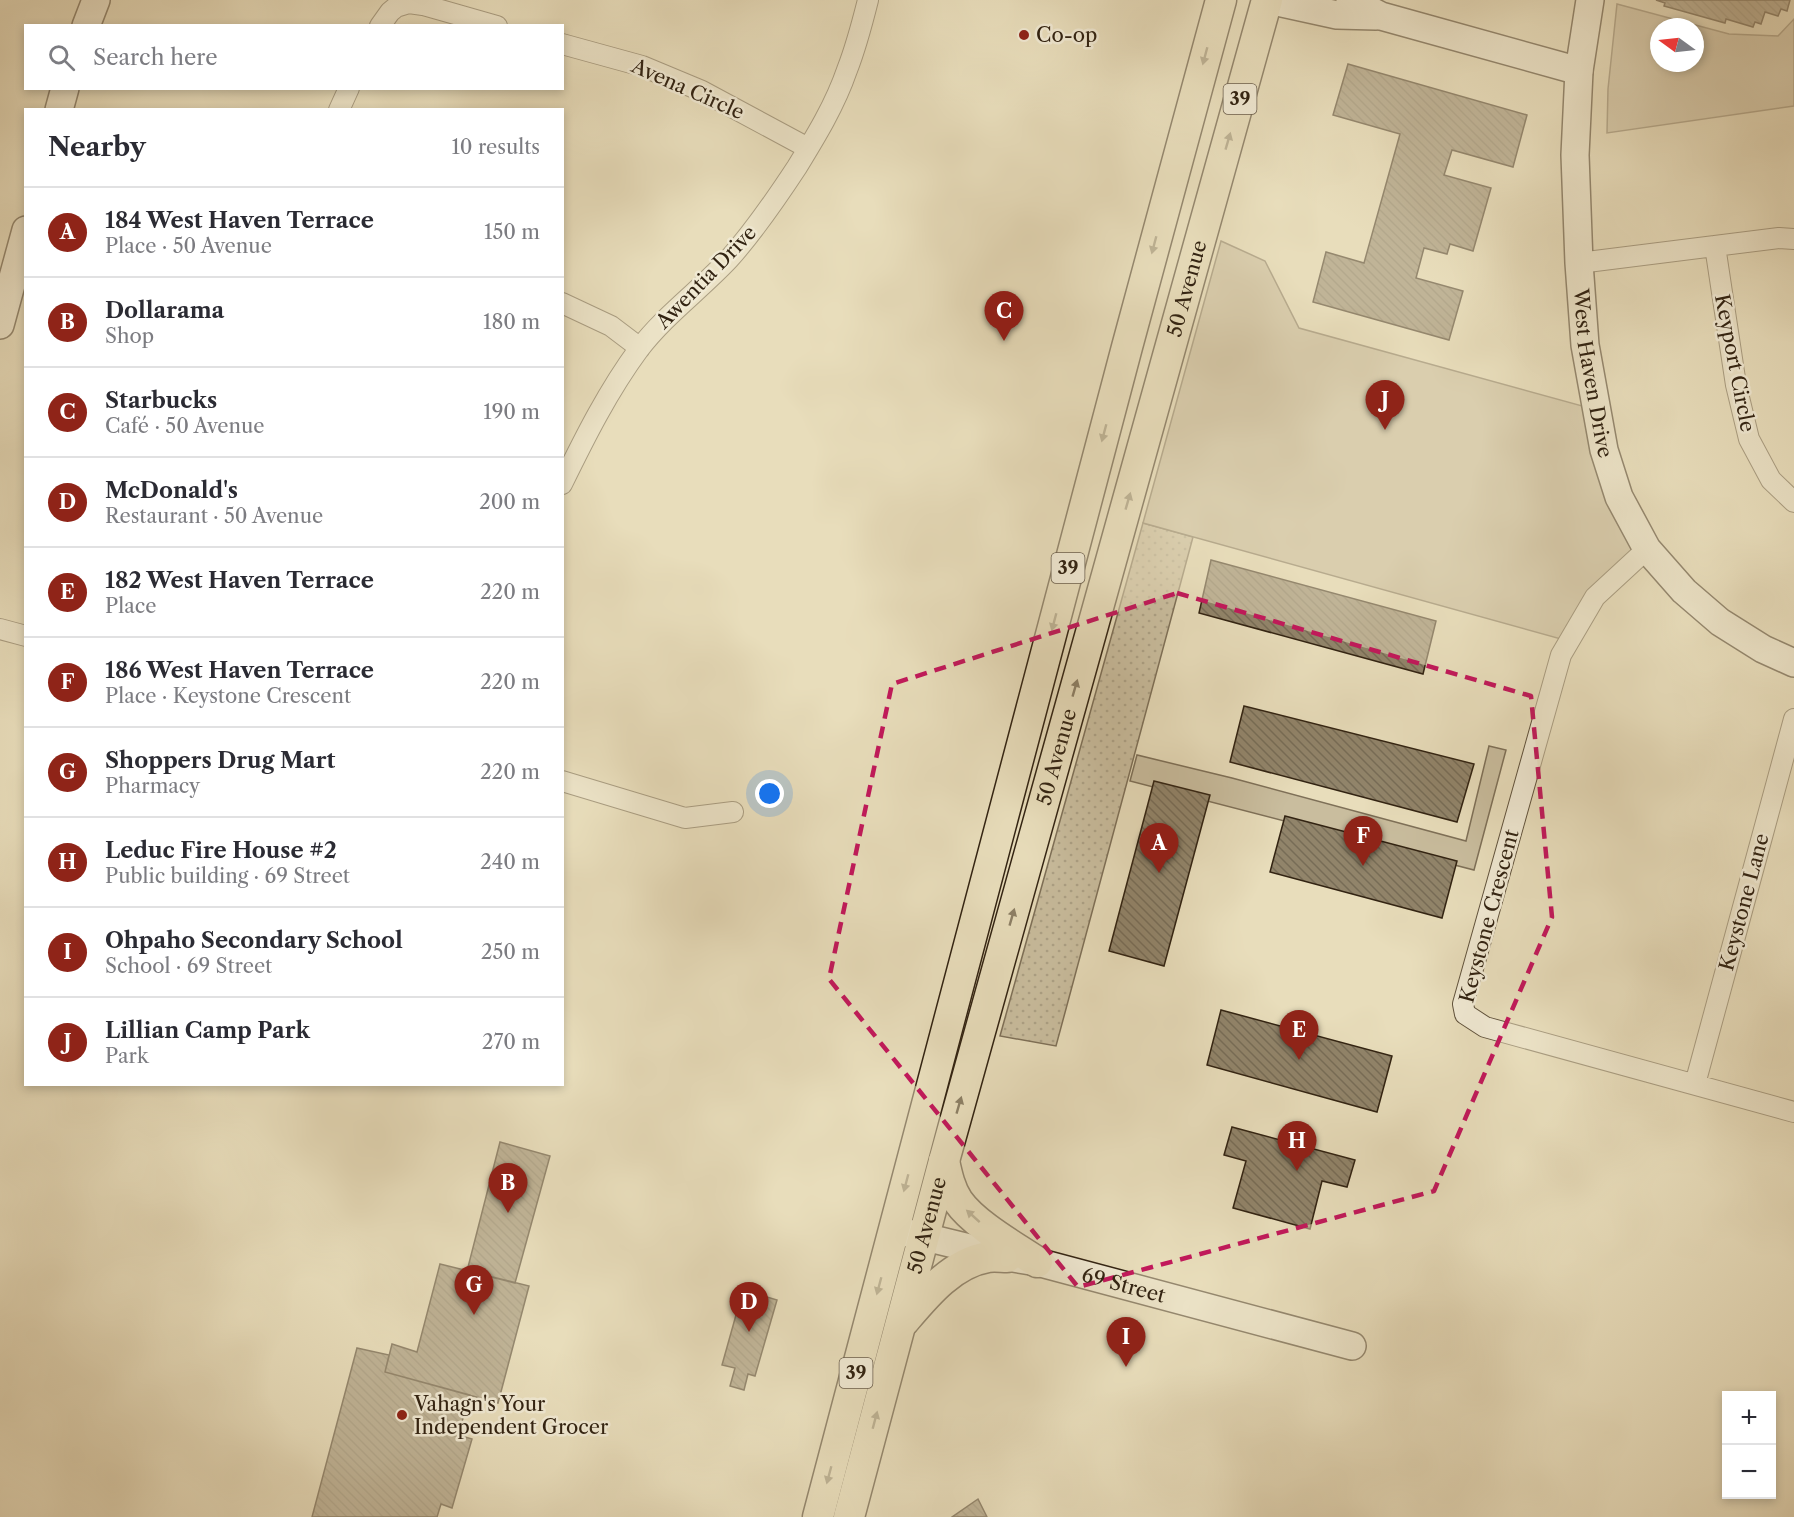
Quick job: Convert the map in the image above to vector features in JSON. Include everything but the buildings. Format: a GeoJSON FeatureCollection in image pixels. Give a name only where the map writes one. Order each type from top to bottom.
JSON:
{"type":"FeatureCollection","features":[{"type":"Feature","properties":{"kind":"main road","name":"50 Avenue"},"geometry":{"type":"LineString","coordinates":[[818,1517],[1221,0]]}},
{"type":"Feature","properties":{"kind":"main road","name":"50 Avenue"},"geometry":{"type":"LineString","coordinates":[[849,1517],[923,1236],[1268,0]]}},
{"type":"Feature","properties":{"kind":"main road"},"geometry":{"type":"LineString","coordinates":[[944,1161],[951,1187],[966,1210],[979,1222],[1037,1262]]}},
{"type":"Feature","properties":{"kind":"main road"},"geometry":{"type":"LineString","coordinates":[[900,1326],[928,1293],[950,1275],[972,1262],[988,1257],[1007,1257]]}},
{"type":"Feature","properties":{"kind":"street"},"geometry":{"type":"LineString","coordinates":[[87,24],[96,0]]}},
{"type":"Feature","properties":{"kind":"street","name":"Awentia Drive"},"geometry":{"type":"LineString","coordinates":[[564,480],[602,406],[640,348],[669,315],[747,239],[777,197],[828,115],[847,71],[868,0]]}},
{"type":"Feature","properties":{"kind":"street"},"geometry":{"type":"LineString","coordinates":[[1268,0],[1337,15],[1380,16]]}},
{"type":"Feature","properties":{"kind":"street"},"geometry":{"type":"LineString","coordinates":[[1350,0],[1380,16],[1579,71]]}},
{"type":"Feature","properties":{"kind":"street","name":"West Haven Drive"},"geometry":{"type":"LineString","coordinates":[[1590,0],[1579,71],[1575,155],[1585,345],[1604,450],[1619,497],[1647,549],[1684,591],[1720,622],[1763,649],[1794,663]]}},
{"type":"Feature","properties":{"kind":"street"},"geometry":{"type":"LineString","coordinates":[[381,24],[390,12],[410,3],[490,24]]}},
{"type":"Feature","properties":{"kind":"street","name":"Avena Circle"},"geometry":{"type":"LineString","coordinates":[[564,45],[642,66],[702,91],[808,148]]}},
{"type":"Feature","properties":{"kind":"street"},"geometry":{"type":"LineString","coordinates":[[60,108],[64,90]]}},
{"type":"Feature","properties":{"kind":"street"},"geometry":{"type":"LineString","coordinates":[[340,108],[348,90]]}},
{"type":"Feature","properties":{"kind":"street"},"geometry":{"type":"LineString","coordinates":[[0,325],[24,237]]}},
{"type":"Feature","properties":{"kind":"street"},"geometry":{"type":"LineString","coordinates":[[1579,263],[1779,238],[1794,239]]}},
{"type":"Feature","properties":{"kind":"street","name":"Keyport Circle"},"geometry":{"type":"LineString","coordinates":[[1715,246],[1736,386],[1749,439],[1771,480],[1794,502]]}},
{"type":"Feature","properties":{"kind":"street"},"geometry":{"type":"LineString","coordinates":[[564,304],[611,326],[640,348]]}},
{"type":"Feature","properties":{"kind":"street","name":"Keystone Crescent"},"geometry":{"type":"LineString","coordinates":[[1647,549],[1594,597],[1561,655],[1463,1004],[1465,1014],[1485,1027],[1794,1112]]}},
{"type":"Feature","properties":{"kind":"street"},"geometry":{"type":"LineString","coordinates":[[0,629],[24,635]]}},
{"type":"Feature","properties":{"kind":"street","name":"Keystone Lane"},"geometry":{"type":"LineString","coordinates":[[1695,1084],[1794,719]]}},
{"type":"Feature","properties":{"kind":"street"},"geometry":{"type":"LineString","coordinates":[[564,782],[685,818],[733,812]]}},
{"type":"Feature","properties":{"kind":"street","name":"69 Street"},"geometry":{"type":"LineString","coordinates":[[894,1230],[1037,1262],[1352,1346]]}},
{"type":"Feature","properties":{"kind":"highlighted area"},"geometry":{"type":"Polygon","coordinates":[[[1177,593],[1531,696],[1552,917],[1434,1191],[1078,1287],[829,979],[892,684],[1177,593]]]}},
{"type":"Feature","properties":{"kind":"shaded area"},"geometry":{"type":"Polygon","coordinates":[[[1617,4],[1669,18],[1650,18],[1650,72],[1704,72],[1704,27],[1729,34],[1778,36],[1794,19],[1794,106],[1607,133],[1608,89],[1617,4]]]}},
{"type":"Feature","properties":{"kind":"shaded area"},"geometry":{"type":"Polygon","coordinates":[[[1221,241],[1265,261],[1299,328],[1597,410],[1647,549],[1568,641],[1143,523],[1221,241]]]}},
{"type":"Feature","properties":{"kind":"shaded area"},"geometry":{"type":"Polygon","coordinates":[[[1143,523],[1193,537],[1056,1046],[1000,1036],[1143,523]]]}},
{"type":"Feature","properties":{"kind":"shaded area"},"geometry":{"type":"Polygon","coordinates":[[[1489,746],[1506,750],[1474,870],[1130,781],[1137,755],[1466,841],[1489,746]]]}},
{"type":"Feature","properties":{"kind":"place","name":"Co-op"},"geometry":{"type":"Point","coordinates":[1024,35]}},
{"type":"Feature","properties":{"kind":"place","name":"Starbucks"},"geometry":{"type":"Point","coordinates":[1004,341]}},
{"type":"Feature","properties":{"kind":"place","name":"Lillian Camp Park"},"geometry":{"type":"Point","coordinates":[1385,430]}},
{"type":"Feature","properties":{"kind":"place","name":"186 West Haven Terrace"},"geometry":{"type":"Point","coordinates":[1363,866]}},
{"type":"Feature","properties":{"kind":"place","name":"184 West Haven Terrace"},"geometry":{"type":"Point","coordinates":[1159,873]}},
{"type":"Feature","properties":{"kind":"place","name":"182 West Haven Terrace"},"geometry":{"type":"Point","coordinates":[1299,1060]}},
{"type":"Feature","properties":{"kind":"place","name":"Leduc Fire House #2"},"geometry":{"type":"Point","coordinates":[1297,1171]}},
{"type":"Feature","properties":{"kind":"place","name":"Dollarama"},"geometry":{"type":"Point","coordinates":[508,1213]}},
{"type":"Feature","properties":{"kind":"place","name":"Shoppers Drug Mart"},"geometry":{"type":"Point","coordinates":[474,1315]}},
{"type":"Feature","properties":{"kind":"place","name":"McDonald's"},"geometry":{"type":"Point","coordinates":[749,1332]}},
{"type":"Feature","properties":{"kind":"place","name":"Ohpaho Secondary School"},"geometry":{"type":"Point","coordinates":[1126,1367]}},
{"type":"Feature","properties":{"kind":"place","name":"Vahagn's Your Independent Grocer"},"geometry":{"type":"Point","coordinates":[402,1415]}}]}
